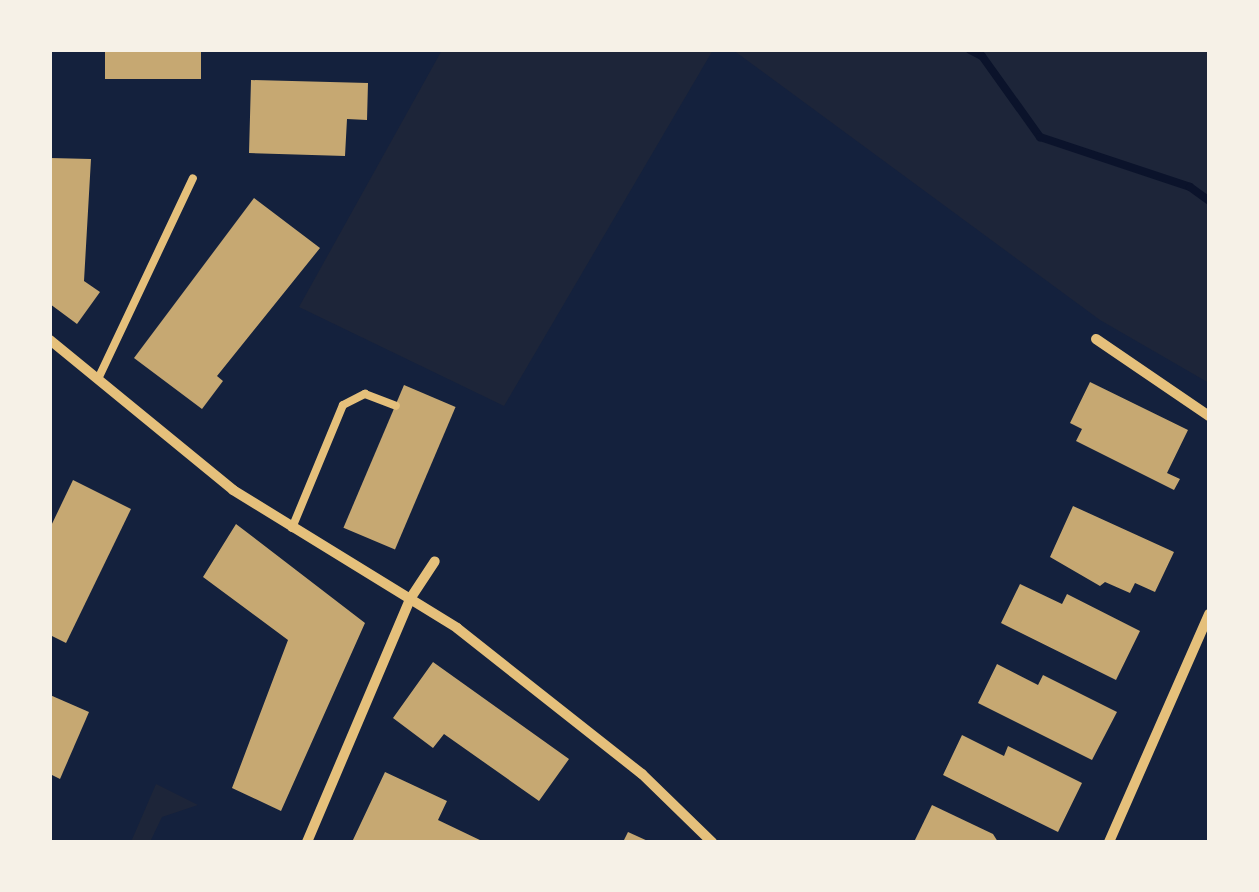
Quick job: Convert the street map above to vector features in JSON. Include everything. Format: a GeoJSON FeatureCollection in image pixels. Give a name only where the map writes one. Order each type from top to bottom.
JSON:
{"type":"FeatureCollection","features":[{"type":"Feature","properties":{"kind":"street"},"geometry":{"type":"LineString","coordinates":[[1096,338],[1209,416]]}},
{"type":"Feature","properties":{"kind":"street"},"geometry":{"type":"LineString","coordinates":[[50,340],[233,490],[410,598],[642,774],[712,842]]}},
{"type":"Feature","properties":{"kind":"street"},"geometry":{"type":"LineString","coordinates":[[309,838],[410,598],[435,561]]}},
{"type":"Feature","properties":{"kind":"street"},"geometry":{"type":"LineString","coordinates":[[1109,842],[1209,614]]}},
{"type":"Feature","properties":{"kind":"lane"},"geometry":{"type":"LineString","coordinates":[[98,379],[193,178]]}},
{"type":"Feature","properties":{"kind":"lane"},"geometry":{"type":"LineString","coordinates":[[292,528],[343,405],[366,394],[396,406]]}},
{"type":"Feature","properties":{"kind":"shaded area"},"geometry":{"type":"Polygon","coordinates":[[[442,50],[713,50],[504,406],[299,307],[442,50]]]}},
{"type":"Feature","properties":{"kind":"shaded area"},"geometry":{"type":"Polygon","coordinates":[[[733,50],[1209,50],[1209,383],[1100,320],[733,50]]]}},
{"type":"Feature","properties":{"kind":"shaded area"},"geometry":{"type":"Polygon","coordinates":[[[156,784],[198,805],[162,817],[150,842],[131,842],[156,784]]]}},
{"type":"Feature","properties":{"kind":"building"},"geometry":{"type":"Polygon","coordinates":[[[105,50],[201,50],[201,79],[105,79],[105,50]]]}},
{"type":"Feature","properties":{"kind":"building"},"geometry":{"type":"Polygon","coordinates":[[[251,80],[368,83],[367,120],[347,119],[345,156],[249,153],[251,80]]]}},
{"type":"Feature","properties":{"kind":"building"},"geometry":{"type":"Polygon","coordinates":[[[50,158],[91,159],[84,281],[100,292],[77,324],[50,304],[50,158]]]}},
{"type":"Feature","properties":{"kind":"building"},"geometry":{"type":"Polygon","coordinates":[[[254,198],[320,248],[217,376],[223,381],[202,409],[134,358],[254,198]]]}},
{"type":"Feature","properties":{"kind":"building"},"geometry":{"type":"Polygon","coordinates":[[[1090,382],[1188,430],[1167,473],[1180,479],[1174,490],[1076,441],[1082,429],[1070,423],[1090,382]]]}},
{"type":"Feature","properties":{"kind":"building"},"geometry":{"type":"Polygon","coordinates":[[[404,385],[456,407],[395,550],[343,528],[404,385]]]}},
{"type":"Feature","properties":{"kind":"building"},"geometry":{"type":"Polygon","coordinates":[[[73,480],[131,509],[66,643],[50,635],[50,528],[73,480]]]}},
{"type":"Feature","properties":{"kind":"building"},"geometry":{"type":"Polygon","coordinates":[[[1073,506],[1174,552],[1155,592],[1135,583],[1130,593],[1105,582],[1100,586],[1050,557],[1073,506]]]}},
{"type":"Feature","properties":{"kind":"building"},"geometry":{"type":"Polygon","coordinates":[[[236,524],[365,623],[281,811],[232,788],[288,640],[203,577],[236,524]]]}},
{"type":"Feature","properties":{"kind":"building"},"geometry":{"type":"Polygon","coordinates":[[[1020,584],[1062,604],[1067,594],[1140,631],[1116,680],[1001,623],[1020,584]]]}},
{"type":"Feature","properties":{"kind":"building"},"geometry":{"type":"Polygon","coordinates":[[[433,662],[569,759],[539,801],[444,734],[433,748],[393,718],[433,662]]]}},
{"type":"Feature","properties":{"kind":"building"},"geometry":{"type":"Polygon","coordinates":[[[997,664],[1038,685],[1043,675],[1117,712],[1092,760],[978,703],[997,664]]]}},
{"type":"Feature","properties":{"kind":"building"},"geometry":{"type":"Polygon","coordinates":[[[50,695],[89,712],[60,779],[50,774],[50,695]]]}},
{"type":"Feature","properties":{"kind":"building"},"geometry":{"type":"Polygon","coordinates":[[[962,735],[1004,756],[1008,746],[1082,783],[1058,832],[943,775],[962,735]]]}},
{"type":"Feature","properties":{"kind":"building"},"geometry":{"type":"Polygon","coordinates":[[[385,772],[447,801],[438,820],[484,842],[352,842],[385,772]]]}},
{"type":"Feature","properties":{"kind":"building"},"geometry":{"type":"Polygon","coordinates":[[[932,805],[993,834],[998,842],[914,842],[932,805]]]}},
{"type":"Feature","properties":{"kind":"building"},"geometry":{"type":"Polygon","coordinates":[[[628,832],[650,842],[623,842],[628,832]]]}},
{"type":"Feature","properties":{"kind":"waterway"},"geometry":{"type":"LineString","coordinates":[[970,50],[982,56],[1040,137],[1190,187],[1209,201]]}}]}
